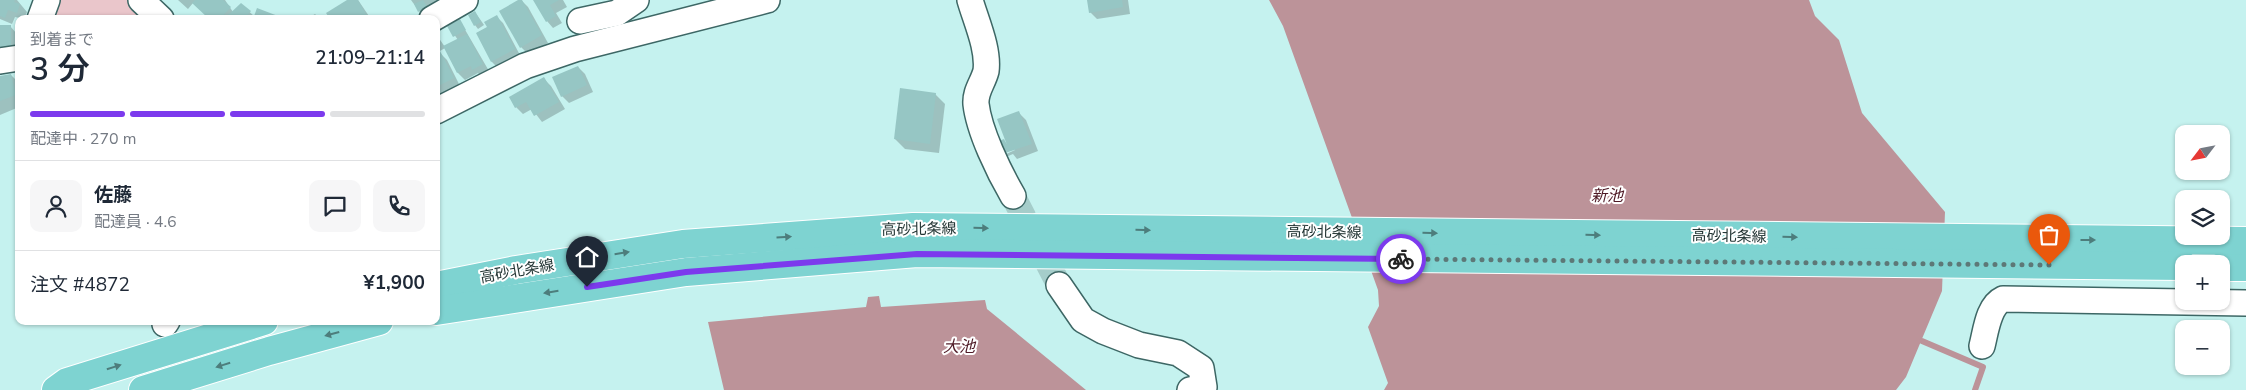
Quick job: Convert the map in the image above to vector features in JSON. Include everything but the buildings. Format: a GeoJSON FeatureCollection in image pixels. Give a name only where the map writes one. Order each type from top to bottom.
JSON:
{"type":"FeatureCollection","features":[{"type":"Feature","properties":{"kind":"main road","name":"高砂北条線"},"geometry":{"type":"LineString","coordinates":[[440,285],[516,270],[683,244],[913,227],[1329,232],[1970,252],[2175,265]]}},
{"type":"Feature","properties":{"kind":"main road","name":"高砂北条線"},"geometry":{"type":"LineString","coordinates":[[440,310],[686,272],[917,254],[1325,258],[1970,252],[2246,241]]}},
{"type":"Feature","properties":{"kind":"main road"},"geometry":{"type":"LineString","coordinates":[[2230,266],[2246,267]]}},
{"type":"Feature","properties":{"kind":"main road"},"geometry":{"type":"LineString","coordinates":[[56,390],[67,382],[249,325]]}},
{"type":"Feature","properties":{"kind":"main road"},"geometry":{"type":"LineString","coordinates":[[143,390],[269,351],[364,325]]}},
{"type":"Feature","properties":{"kind":"street"},"geometry":{"type":"LineString","coordinates":[[41,15],[47,0]]}},
{"type":"Feature","properties":{"kind":"street"},"geometry":{"type":"LineString","coordinates":[[141,0],[157,15]]}},
{"type":"Feature","properties":{"kind":"street"},"geometry":{"type":"LineString","coordinates":[[439,15],[465,0]]}},
{"type":"Feature","properties":{"kind":"street"},"geometry":{"type":"LineString","coordinates":[[592,46],[582,11],[616,13],[636,0]]}},
{"type":"Feature","properties":{"kind":"street"},"geometry":{"type":"LineString","coordinates":[[440,109],[525,66],[592,46],[767,0]]}},
{"type":"Feature","properties":{"kind":"street"},"geometry":{"type":"LineString","coordinates":[[970,0],[985,53],[986,71],[977,89],[976,104],[993,158],[1013,196]]}},
{"type":"Feature","properties":{"kind":"street"},"geometry":{"type":"LineString","coordinates":[[0,61],[15,59]]}},
{"type":"Feature","properties":{"kind":"street"},"geometry":{"type":"LineString","coordinates":[[1059,284],[1084,320],[1102,331],[1139,345],[1178,353],[1201,368],[1204,387],[1190,390]]}},
{"type":"Feature","properties":{"kind":"street"},"geometry":{"type":"LineString","coordinates":[[1982,346],[1992,309],[1997,302],[2003,299],[2246,303]]}},
{"type":"Feature","properties":{"kind":"street"},"geometry":{"type":"LineString","coordinates":[[263,325],[269,351]]}},
{"type":"Feature","properties":{"kind":"shaded area"},"geometry":{"type":"Polygon","coordinates":[[[54,0],[130,0],[146,15],[48,15],[54,0]]]}},
{"type":"Feature","properties":{"kind":"water","name":"新池"},"geometry":{"type":"Polygon","coordinates":[[[1269,0],[1809,0],[1815,16],[1839,40],[1862,113],[1945,212],[1942,291],[1906,377],[1896,390],[1384,390],[1388,383],[1368,327],[1379,306],[1378,290],[1283,26],[1269,0]]]}},
{"type":"Feature","properties":{"kind":"water","name":"大池"},"geometry":{"type":"Polygon","coordinates":[[[879,296],[881,307],[985,300],[987,309],[1086,390],[724,390],[708,322],[866,307],[868,297],[879,296]]]}},
{"type":"Feature","properties":{"kind":"waterway"},"geometry":{"type":"LineString","coordinates":[[1922,341],[1983,367],[1975,390]]}},
{"type":"Feature","properties":{"kind":"tunnel"},"geometry":{"type":"LineString","coordinates":[[1013,196],[1059,285]]}},
{"type":"Feature","properties":{"kind":"way so far"},"geometry":{"type":"LineString","coordinates":[[1401,259],[2049,265]]}},
{"type":"Feature","properties":{"kind":"route"},"geometry":{"type":"LineString","coordinates":[[587,287],[686,272],[917,254],[1401,259]]}}]}
